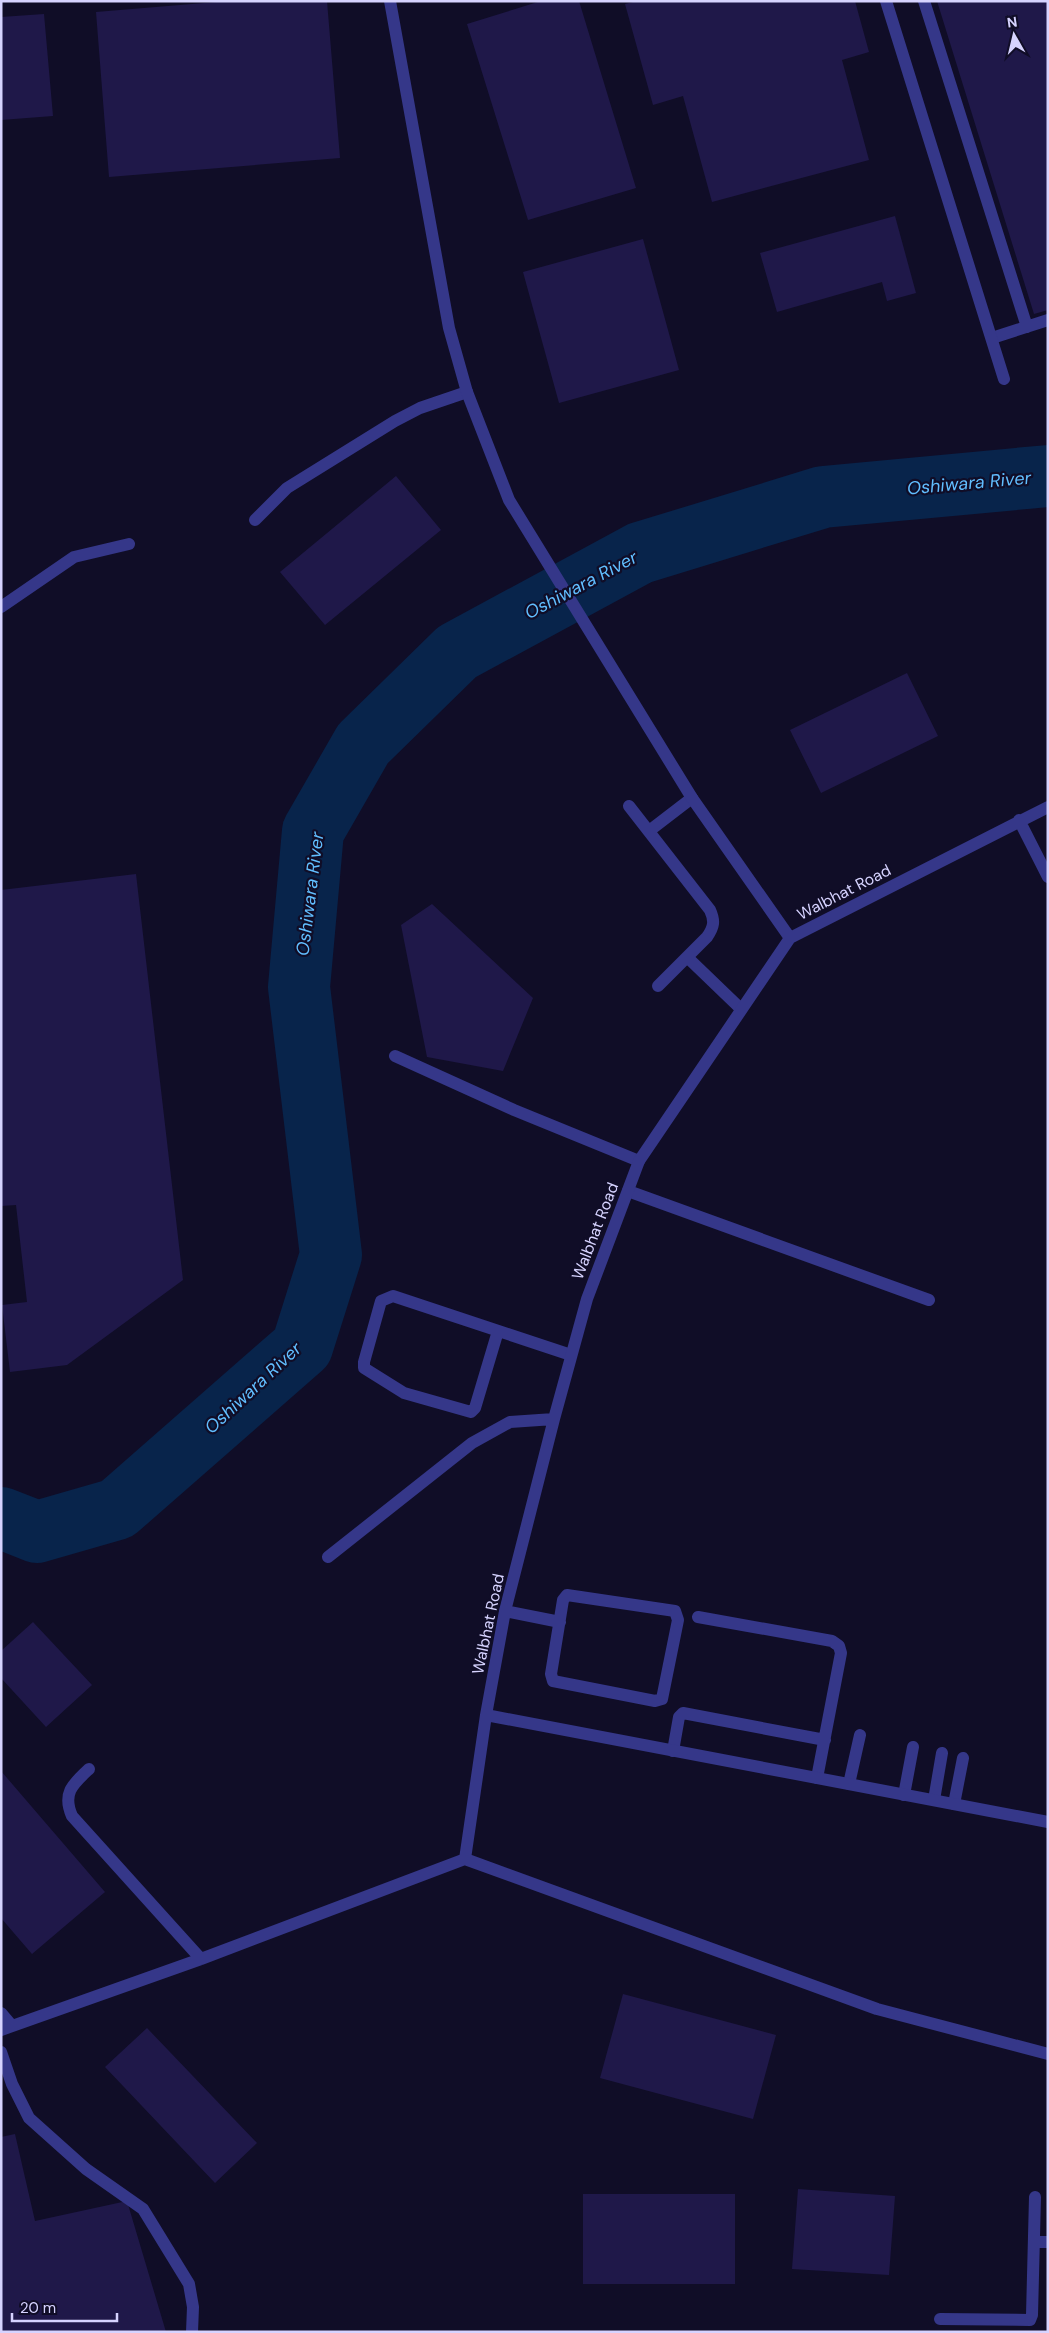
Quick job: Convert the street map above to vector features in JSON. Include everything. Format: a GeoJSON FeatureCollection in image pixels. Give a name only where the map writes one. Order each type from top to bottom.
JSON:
{"type":"FeatureCollection","features":[{"type":"Feature","properties":{"kind":"street"},"geometry":{"type":"LineString","coordinates":[[390,1],[449,328],[467,392],[509,500],[607,656],[692,798],[790,938]]}},
{"type":"Feature","properties":{"kind":"street"},"geometry":{"type":"LineString","coordinates":[[886,1],[1004,379]]}},
{"type":"Feature","properties":{"kind":"street"},"geometry":{"type":"LineString","coordinates":[[924,1],[1027,326]]}},
{"type":"Feature","properties":{"kind":"street"},"geometry":{"type":"LineString","coordinates":[[992,338],[1048,320]]}},
{"type":"Feature","properties":{"kind":"street"},"geometry":{"type":"LineString","coordinates":[[255,520],[286,488],[395,421],[420,408],[467,392]]}},
{"type":"Feature","properties":{"kind":"street"},"geometry":{"type":"LineString","coordinates":[[1,607],[74,557],[129,544]]}},
{"type":"Feature","properties":{"kind":"street"},"geometry":{"type":"LineString","coordinates":[[649,831],[692,798]]}},
{"type":"Feature","properties":{"kind":"street"},"geometry":{"type":"LineString","coordinates":[[630,806],[710,910],[714,919],[713,930],[658,986]]}},
{"type":"Feature","properties":{"kind":"street","name":"Walbhat Road"},"geometry":{"type":"LineString","coordinates":[[465,1859],[486,1715],[505,1611],[587,1299],[639,1161],[790,938],[1019,820],[1048,807]]}},
{"type":"Feature","properties":{"kind":"street"},"geometry":{"type":"LineString","coordinates":[[1019,820],[1048,877]]}},
{"type":"Feature","properties":{"kind":"street"},"geometry":{"type":"LineString","coordinates":[[687,957],[741,1009]]}},
{"type":"Feature","properties":{"kind":"street"},"geometry":{"type":"LineString","coordinates":[[394,1056],[514,1110],[639,1161]]}},
{"type":"Feature","properties":{"kind":"street"},"geometry":{"type":"LineString","coordinates":[[628,1191],[929,1300]]}},
{"type":"Feature","properties":{"kind":"street"},"geometry":{"type":"LineString","coordinates":[[498,1331],[475,1408],[471,1412],[404,1393],[364,1368],[381,1301],[393,1296],[571,1355]]}},
{"type":"Feature","properties":{"kind":"street"},"geometry":{"type":"LineString","coordinates":[[328,1557],[472,1443],[491,1431],[510,1422],[554,1419]]}},
{"type":"Feature","properties":{"kind":"street"},"geometry":{"type":"LineString","coordinates":[[571,1594],[675,1611],[678,1620],[662,1699],[655,1701],[553,1681],[551,1674],[560,1622],[563,1600],[571,1594]]}},
{"type":"Feature","properties":{"kind":"street"},"geometry":{"type":"LineString","coordinates":[[505,1611],[560,1622]]}},
{"type":"Feature","properties":{"kind":"street"},"geometry":{"type":"LineString","coordinates":[[698,1618],[832,1641],[839,1646],[841,1653],[817,1778]]}},
{"type":"Feature","properties":{"kind":"street"},"geometry":{"type":"LineString","coordinates":[[673,1750],[679,1717],[683,1713],[825,1740]]}},
{"type":"Feature","properties":{"kind":"street"},"geometry":{"type":"LineString","coordinates":[[486,1715],[1048,1822]]}},
{"type":"Feature","properties":{"kind":"street"},"geometry":{"type":"LineString","coordinates":[[849,1784],[860,1735]]}},
{"type":"Feature","properties":{"kind":"street"},"geometry":{"type":"LineString","coordinates":[[904,1794],[913,1747]]}},
{"type":"Feature","properties":{"kind":"street"},"geometry":{"type":"LineString","coordinates":[[934,1800],[942,1753]]}},
{"type":"Feature","properties":{"kind":"street"},"geometry":{"type":"LineString","coordinates":[[954,1804],[963,1758]]}},
{"type":"Feature","properties":{"kind":"street"},"geometry":{"type":"LineString","coordinates":[[89,1769],[75,1782],[69,1793],[67,1804],[72,1816],[201,1959]]}},
{"type":"Feature","properties":{"kind":"street"},"geometry":{"type":"LineString","coordinates":[[1,2013],[7,2028],[201,1959],[465,1859],[877,2009],[1048,2054]]}},
{"type":"Feature","properties":{"kind":"street"},"geometry":{"type":"LineString","coordinates":[[1,2052],[12,2084],[29,2118],[86,2169],[144,2209],[189,2284],[193,2307],[192,2332]]}},
{"type":"Feature","properties":{"kind":"street"},"geometry":{"type":"LineString","coordinates":[[940,2319],[1030,2320],[1032,2314],[1035,2197]]}},
{"type":"Feature","properties":{"kind":"street"},"geometry":{"type":"LineString","coordinates":[[1034,2242],[1048,2242]]}},
{"type":"Feature","properties":{"kind":"building"},"geometry":{"type":"Polygon","coordinates":[[[228,1],[327,1],[340,158],[109,177],[96,12],[228,1]]]}},
{"type":"Feature","properties":{"kind":"building"},"geometry":{"type":"Polygon","coordinates":[[[541,1],[579,1],[636,188],[528,220],[467,24],[541,1]]]}},
{"type":"Feature","properties":{"kind":"building"},"geometry":{"type":"Polygon","coordinates":[[[637,1],[855,1],[869,52],[842,60],[869,160],[712,202],[683,96],[653,105],[625,4],[637,1]]]}},
{"type":"Feature","properties":{"kind":"building"},"geometry":{"type":"Polygon","coordinates":[[[937,1],[1048,1],[1048,310],[1034,314],[937,1]]]}},
{"type":"Feature","properties":{"kind":"building"},"geometry":{"type":"Polygon","coordinates":[[[44,14],[53,116],[1,120],[1,17],[44,14]]]}},
{"type":"Feature","properties":{"kind":"building"},"geometry":{"type":"Polygon","coordinates":[[[895,216],[916,293],[887,301],[882,282],[777,312],[760,253],[895,216]]]}},
{"type":"Feature","properties":{"kind":"building"},"geometry":{"type":"Polygon","coordinates":[[[643,239],[679,370],[559,403],[523,272],[643,239]]]}},
{"type":"Feature","properties":{"kind":"building"},"geometry":{"type":"Polygon","coordinates":[[[396,476],[441,530],[325,625],[280,572],[396,476]]]}},
{"type":"Feature","properties":{"kind":"building"},"geometry":{"type":"Polygon","coordinates":[[[907,673],[938,736],[821,793],[790,730],[907,673]]]}},
{"type":"Feature","properties":{"kind":"building"},"geometry":{"type":"Polygon","coordinates":[[[136,874],[183,1280],[67,1365],[10,1372],[2,1305],[27,1302],[16,1205],[1,1206],[1,890],[136,874]]]}},
{"type":"Feature","properties":{"kind":"building"},"geometry":{"type":"Polygon","coordinates":[[[432,904],[533,998],[503,1071],[427,1057],[401,925],[432,904]]]}},
{"type":"Feature","properties":{"kind":"building"},"geometry":{"type":"Polygon","coordinates":[[[33,1622],[92,1685],[46,1727],[1,1678],[1,1651],[33,1622]]]}},
{"type":"Feature","properties":{"kind":"building"},"geometry":{"type":"Polygon","coordinates":[[[1,1771],[105,1892],[32,1954],[1,1918],[1,1771]]]}},
{"type":"Feature","properties":{"kind":"building"},"geometry":{"type":"Polygon","coordinates":[[[623,1994],[776,2035],[753,2119],[600,2078],[623,1994]]]}},
{"type":"Feature","properties":{"kind":"building"},"geometry":{"type":"Polygon","coordinates":[[[147,2028],[257,2143],[215,2183],[105,2067],[147,2028]]]}},
{"type":"Feature","properties":{"kind":"building"},"geometry":{"type":"Polygon","coordinates":[[[15,2134],[35,2221],[127,2201],[166,2332],[1,2332],[1,2137],[15,2134]]]}},
{"type":"Feature","properties":{"kind":"building"},"geometry":{"type":"Polygon","coordinates":[[[798,2189],[895,2196],[889,2275],[792,2269],[798,2189]]]}},
{"type":"Feature","properties":{"kind":"building"},"geometry":{"type":"Polygon","coordinates":[[[583,2194],[735,2194],[735,2284],[583,2284],[583,2194]]]}},
{"type":"Feature","properties":{"kind":"waterway","name":"Oshiwara River"},"geometry":{"type":"LineString","coordinates":[[1,1518],[37,1532],[117,1509],[302,1347],[331,1255],[299,987],[313,831],[363,744],[457,652],[640,553],[823,497],[1048,476]]}}]}
